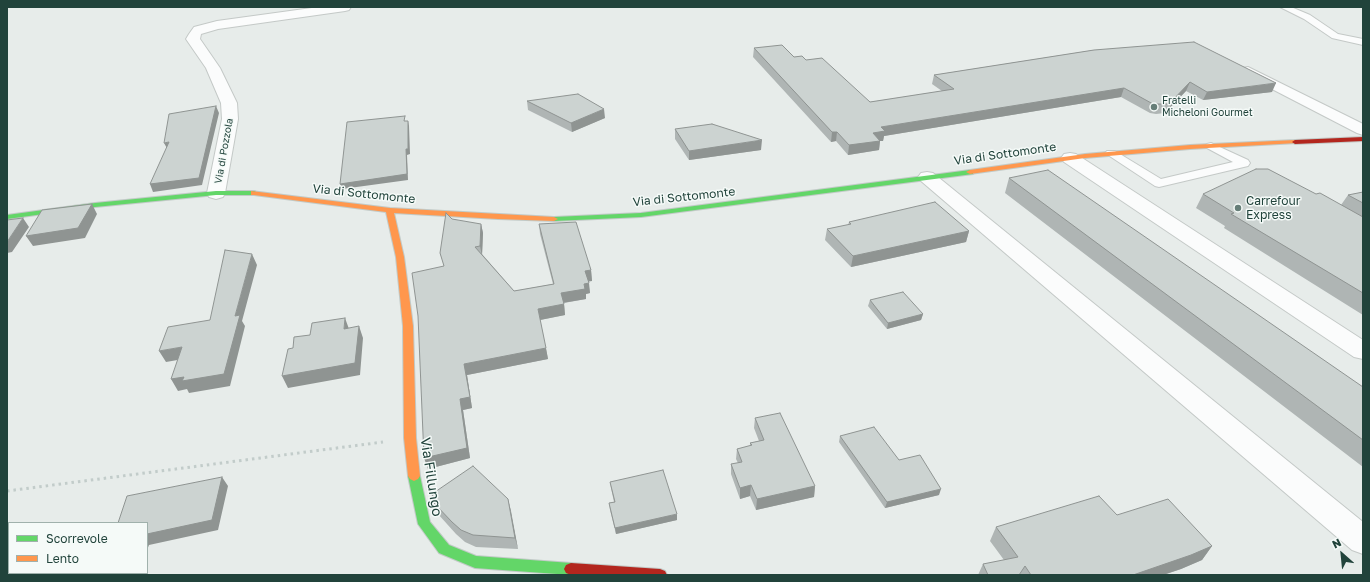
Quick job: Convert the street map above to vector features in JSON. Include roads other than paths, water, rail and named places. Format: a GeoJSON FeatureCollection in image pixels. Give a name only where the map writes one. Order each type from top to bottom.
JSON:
{"type":"FeatureCollection","features":[{"type":"Feature","properties":{"kind":"main road","name":"Via di Sottomonte"},"geometry":{"type":"LineString","coordinates":[[7,217],[95,205],[216,192],[251,193],[390,210],[498,217],[563,219],[625,216],[768,199],[1111,153],[1211,146],[1363,139]]}},
{"type":"Feature","properties":{"kind":"main road","name":"Via Fillungo"},"geometry":{"type":"LineString","coordinates":[[390,210],[400,257],[408,326],[412,466],[424,524],[444,549],[475,562],[660,575]]}},
{"type":"Feature","properties":{"kind":"street","name":"Via di Pozzola"},"geometry":{"type":"LineString","coordinates":[[216,192],[230,119],[229,102],[213,68],[193,39],[195,34],[198,30],[217,25],[345,7]]}},
{"type":"Feature","properties":{"kind":"street"},"geometry":{"type":"LineString","coordinates":[[1237,66],[1363,130]]}},
{"type":"Feature","properties":{"kind":"street"},"geometry":{"type":"LineString","coordinates":[[1070,158],[1363,351]]}},
{"type":"Feature","properties":{"kind":"street"},"geometry":{"type":"LineString","coordinates":[[927,177],[1363,540]]}},
{"type":"Feature","properties":{"kind":"lane"},"geometry":{"type":"LineString","coordinates":[[1284,7],[1307,17],[1335,36],[1363,42]]}},
{"type":"Feature","properties":{"kind":"lane"},"geometry":{"type":"LineString","coordinates":[[1211,146],[1258,171]]}},
{"type":"Feature","properties":{"kind":"lane"},"geometry":{"type":"LineString","coordinates":[[1111,153],[1159,183],[1244,163]]}},
{"type":"Feature","properties":{"kind":"place","name":"Fratelli Micheloni Gourmet"},"geometry":{"type":"Point","coordinates":[1154,107]}},
{"type":"Feature","properties":{"kind":"place","name":"Carrefour Express"},"geometry":{"type":"Point","coordinates":[1238,208]}}]}
